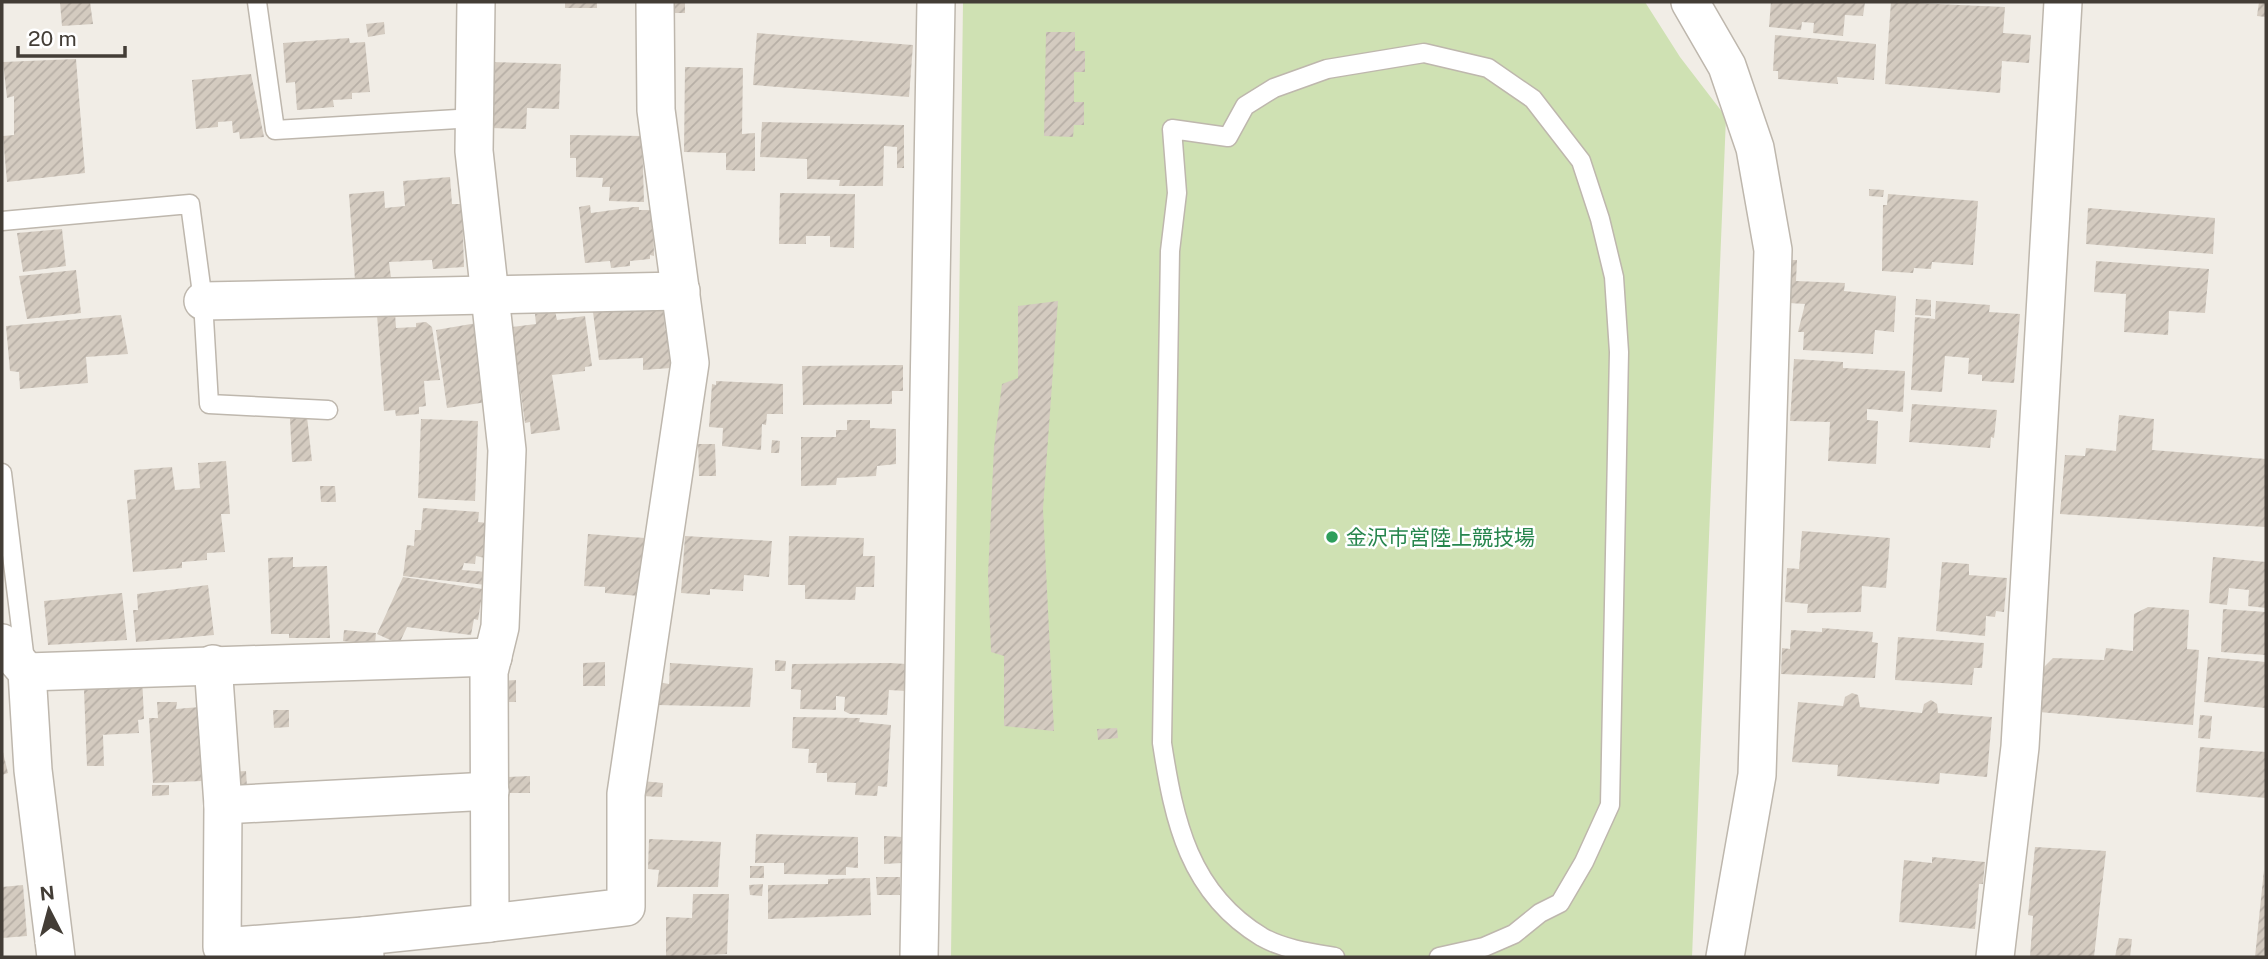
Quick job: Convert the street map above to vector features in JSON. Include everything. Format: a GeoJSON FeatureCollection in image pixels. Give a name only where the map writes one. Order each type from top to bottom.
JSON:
{"type":"FeatureCollection","features":[{"type":"Feature","properties":{"kind":"street"},"geometry":{"type":"LineString","coordinates":[[477,2],[474,151],[508,450],[503,593],[500,627],[489,672],[490,923]]}},
{"type":"Feature","properties":{"kind":"street"},"geometry":{"type":"LineString","coordinates":[[213,664],[223,805],[222,947],[364,947],[490,923],[626,907],[626,794],[691,363],[656,110],[656,2]]}},
{"type":"Feature","properties":{"kind":"street"},"geometry":{"type":"LineString","coordinates":[[919,957],[936,2]]}},
{"type":"Feature","properties":{"kind":"street"},"geometry":{"type":"LineString","coordinates":[[1689,2],[1727,66],[1755,148],[1773,250],[1757,775],[1725,957]]}},
{"type":"Feature","properties":{"kind":"street"},"geometry":{"type":"LineString","coordinates":[[1995,957],[2020,747],[2063,2]]}},
{"type":"Feature","properties":{"kind":"street"},"geometry":{"type":"LineString","coordinates":[[203,301],[681,291]]}},
{"type":"Feature","properties":{"kind":"street"},"geometry":{"type":"LineString","coordinates":[[2,643],[27,672],[33,770],[56,957]]}},
{"type":"Feature","properties":{"kind":"street"},"geometry":{"type":"LineString","coordinates":[[27,672],[493,657]]}},
{"type":"Feature","properties":{"kind":"street"},"geometry":{"type":"LineString","coordinates":[[223,805],[490,791]]}},
{"type":"Feature","properties":{"kind":"lane"},"geometry":{"type":"LineString","coordinates":[[257,2],[275,130],[474,118]]}},
{"type":"Feature","properties":{"kind":"lane"},"geometry":{"type":"LineString","coordinates":[[1335,957],[1263,937],[1205,886],[1186,852],[1170,797],[1162,743],[1170,251],[1177,194],[1172,129],[1228,136],[1245,106],[1275,88],[1327,69],[1424,54],[1488,68],[1533,99],[1581,161],[1600,219],[1614,277],[1619,352],[1610,805],[1584,862],[1560,903],[1494,943],[1439,957]]}},
{"type":"Feature","properties":{"kind":"lane"},"geometry":{"type":"LineString","coordinates":[[2,221],[190,204],[203,301],[209,404],[328,410]]}},
{"type":"Feature","properties":{"kind":"lane"},"geometry":{"type":"LineString","coordinates":[[2,473],[27,672]]}},
{"type":"Feature","properties":{"kind":"green space","name":"金沢市営陸上競技場"},"geometry":{"type":"Polygon","coordinates":[[[963,2],[1645,2],[1680,57],[1726,117],[1692,957],[951,957],[963,2]]]}},
{"type":"Feature","properties":{"kind":"building"},"geometry":{"type":"Polygon","coordinates":[[[60,2],[90,2],[93,24],[62,26],[60,2]]]}},
{"type":"Feature","properties":{"kind":"building"},"geometry":{"type":"Polygon","coordinates":[[[565,2],[597,2],[597,8],[565,8],[565,2]]]}},
{"type":"Feature","properties":{"kind":"building"},"geometry":{"type":"Polygon","coordinates":[[[673,2],[685,2],[685,13],[673,13],[673,2]]]}},
{"type":"Feature","properties":{"kind":"building"},"geometry":{"type":"Polygon","coordinates":[[[1771,2],[1865,2],[1863,16],[1845,15],[1843,36],[1813,33],[1814,23],[1802,22],[1801,30],[1769,27],[1771,2]]]}},
{"type":"Feature","properties":{"kind":"building"},"geometry":{"type":"Polygon","coordinates":[[[1891,2],[2005,7],[2003,33],[2031,35],[2029,63],[2002,61],[2000,93],[1885,84],[1891,2]]]}},
{"type":"Feature","properties":{"kind":"building"},"geometry":{"type":"Polygon","coordinates":[[[2259,2],[2266,2],[2266,17],[2257,16],[2259,2]]]}},
{"type":"Feature","properties":{"kind":"building"},"geometry":{"type":"Polygon","coordinates":[[[384,22],[385,34],[368,37],[366,24],[384,22]]]}},
{"type":"Feature","properties":{"kind":"building"},"geometry":{"type":"Polygon","coordinates":[[[1046,32],[1075,32],[1075,51],[1085,51],[1085,72],[1074,72],[1074,102],[1084,102],[1084,125],[1074,125],[1073,137],[1044,136],[1046,32]]]}},
{"type":"Feature","properties":{"kind":"building"},"geometry":{"type":"Polygon","coordinates":[[[757,33],[913,45],[909,97],[753,85],[757,33]]]}},
{"type":"Feature","properties":{"kind":"building"},"geometry":{"type":"Polygon","coordinates":[[[1775,35],[1876,44],[1874,80],[1837,77],[1838,84],[1778,79],[1778,71],[1773,71],[1775,35]]]}},
{"type":"Feature","properties":{"kind":"building"},"geometry":{"type":"Polygon","coordinates":[[[349,38],[350,43],[365,42],[370,92],[352,93],[352,99],[333,100],[334,107],[297,110],[295,82],[286,83],[283,43],[349,38]]]}},
{"type":"Feature","properties":{"kind":"building"},"geometry":{"type":"Polygon","coordinates":[[[76,59],[85,173],[7,182],[3,136],[14,135],[14,96],[7,98],[3,62],[76,59]]]}},
{"type":"Feature","properties":{"kind":"building"},"geometry":{"type":"Polygon","coordinates":[[[489,62],[561,64],[559,109],[527,108],[526,129],[488,128],[489,62]]]}},
{"type":"Feature","properties":{"kind":"building"},"geometry":{"type":"Polygon","coordinates":[[[685,67],[743,68],[742,134],[755,133],[755,171],[726,170],[726,153],[684,152],[685,67]]]}},
{"type":"Feature","properties":{"kind":"building"},"geometry":{"type":"Polygon","coordinates":[[[251,74],[264,137],[240,139],[239,132],[233,133],[232,121],[218,122],[218,127],[196,129],[192,80],[251,74]]]}},
{"type":"Feature","properties":{"kind":"building"},"geometry":{"type":"Polygon","coordinates":[[[762,122],[904,125],[904,168],[897,168],[897,147],[884,146],[883,186],[839,186],[840,180],[807,179],[807,159],[760,157],[762,122]]]}},
{"type":"Feature","properties":{"kind":"building"},"geometry":{"type":"Polygon","coordinates":[[[570,135],[642,136],[644,202],[609,201],[610,187],[602,187],[603,178],[576,177],[576,158],[570,158],[570,135]]]}},
{"type":"Feature","properties":{"kind":"building"},"geometry":{"type":"Polygon","coordinates":[[[450,177],[452,204],[462,204],[464,267],[433,269],[432,260],[389,262],[391,278],[355,280],[349,194],[384,191],[385,208],[405,206],[403,181],[450,177]]]}},
{"type":"Feature","properties":{"kind":"building"},"geometry":{"type":"Polygon","coordinates":[[[1869,189],[1884,190],[1883,197],[1869,196],[1869,189]]]}},
{"type":"Feature","properties":{"kind":"building"},"geometry":{"type":"Polygon","coordinates":[[[780,193],[855,194],[854,248],[830,247],[830,236],[806,236],[806,244],[779,244],[780,193]]]}},
{"type":"Feature","properties":{"kind":"building"},"geometry":{"type":"Polygon","coordinates":[[[1888,194],[1978,201],[1973,265],[1932,262],[1931,269],[1914,268],[1913,273],[1882,271],[1883,205],[1887,205],[1888,194]]]}},
{"type":"Feature","properties":{"kind":"building"},"geometry":{"type":"Polygon","coordinates":[[[590,205],[591,213],[634,207],[639,207],[639,210],[653,210],[654,256],[650,255],[650,259],[630,261],[630,266],[611,268],[610,261],[585,263],[579,207],[590,205]]]}},
{"type":"Feature","properties":{"kind":"building"},"geometry":{"type":"Polygon","coordinates":[[[2088,208],[2215,218],[2213,254],[2086,244],[2088,208]]]}},
{"type":"Feature","properties":{"kind":"building"},"geometry":{"type":"Polygon","coordinates":[[[62,229],[66,266],[23,272],[17,233],[62,229]]]}},
{"type":"Feature","properties":{"kind":"building"},"geometry":{"type":"Polygon","coordinates":[[[1788,260],[1797,260],[1796,281],[1845,283],[1844,291],[1896,296],[1894,332],[1875,330],[1873,354],[1803,350],[1804,332],[1798,332],[1805,304],[1789,303],[1788,260]]]}},
{"type":"Feature","properties":{"kind":"building"},"geometry":{"type":"Polygon","coordinates":[[[2096,261],[2209,269],[2205,313],[2169,311],[2168,335],[2124,332],[2126,294],[2094,292],[2096,261]]]}},
{"type":"Feature","properties":{"kind":"building"},"geometry":{"type":"Polygon","coordinates":[[[76,270],[81,313],[27,319],[19,276],[76,270]]]}},
{"type":"Feature","properties":{"kind":"building"},"geometry":{"type":"Polygon","coordinates":[[[1916,299],[1931,300],[1931,316],[1915,315],[1916,299]]]}},
{"type":"Feature","properties":{"kind":"building"},"geometry":{"type":"Polygon","coordinates":[[[1058,301],[1043,509],[1054,731],[1004,726],[1004,656],[991,652],[988,575],[994,447],[1002,384],[1018,378],[1018,306],[1058,301]]]}},
{"type":"Feature","properties":{"kind":"building"},"geometry":{"type":"Polygon","coordinates":[[[1936,301],[1990,305],[1989,312],[2020,314],[2014,383],[1982,381],[1982,375],[1968,374],[1969,358],[1945,356],[1942,392],[1911,390],[1915,317],[1935,319],[1936,301]]]}},
{"type":"Feature","properties":{"kind":"building"},"geometry":{"type":"Polygon","coordinates":[[[664,310],[665,330],[670,330],[671,368],[643,370],[643,358],[599,360],[593,312],[664,310]]]}},
{"type":"Feature","properties":{"kind":"building"},"geometry":{"type":"Polygon","coordinates":[[[555,311],[557,320],[585,316],[592,366],[585,367],[585,371],[552,375],[560,430],[531,434],[530,422],[525,423],[512,327],[536,324],[535,314],[555,311]]]}},
{"type":"Feature","properties":{"kind":"building"},"geometry":{"type":"Polygon","coordinates":[[[395,313],[396,328],[416,327],[416,323],[426,322],[432,327],[440,380],[424,381],[426,406],[419,407],[419,414],[396,416],[395,410],[384,411],[377,315],[395,313]]]}},
{"type":"Feature","properties":{"kind":"building"},"geometry":{"type":"Polygon","coordinates":[[[121,315],[128,354],[86,357],[88,383],[20,389],[19,372],[10,371],[6,326],[121,315]]]}},
{"type":"Feature","properties":{"kind":"building"},"geometry":{"type":"Polygon","coordinates":[[[477,323],[487,402],[447,408],[436,330],[477,323]]]}},
{"type":"Feature","properties":{"kind":"building"},"geometry":{"type":"Polygon","coordinates":[[[1794,359],[1843,362],[1843,368],[1905,371],[1903,412],[1867,409],[1867,420],[1878,421],[1876,464],[1828,461],[1830,422],[1790,421],[1794,359]]]}},
{"type":"Feature","properties":{"kind":"building"},"geometry":{"type":"Polygon","coordinates":[[[903,365],[903,391],[892,391],[892,404],[803,405],[802,366],[903,365]]]}},
{"type":"Feature","properties":{"kind":"building"},"geometry":{"type":"Polygon","coordinates":[[[716,381],[783,384],[783,414],[767,414],[766,425],[762,424],[761,450],[722,446],[723,428],[709,427],[712,384],[716,385],[716,381]]]}},
{"type":"Feature","properties":{"kind":"building"},"geometry":{"type":"Polygon","coordinates":[[[1912,404],[1997,410],[1994,438],[1991,437],[1990,448],[1909,442],[1912,404]]]}},
{"type":"Feature","properties":{"kind":"building"},"geometry":{"type":"Polygon","coordinates":[[[2119,415],[2154,419],[2152,450],[2266,459],[2266,527],[2060,514],[2065,455],[2085,456],[2086,448],[2116,451],[2119,415]]]}},
{"type":"Feature","properties":{"kind":"building"},"geometry":{"type":"Polygon","coordinates":[[[307,417],[312,461],[292,462],[290,418],[307,417]]]}},
{"type":"Feature","properties":{"kind":"building"},"geometry":{"type":"Polygon","coordinates":[[[421,419],[478,421],[475,501],[418,498],[421,419]]]}},
{"type":"Feature","properties":{"kind":"building"},"geometry":{"type":"Polygon","coordinates":[[[847,420],[870,420],[870,428],[896,429],[896,464],[877,466],[876,476],[837,478],[836,485],[801,486],[801,437],[836,437],[836,430],[847,430],[847,420]]]}},
{"type":"Feature","properties":{"kind":"building"},"geometry":{"type":"Polygon","coordinates":[[[772,440],[780,441],[779,453],[771,453],[772,440]]]}},
{"type":"Feature","properties":{"kind":"building"},"geometry":{"type":"Polygon","coordinates":[[[698,444],[715,444],[716,476],[699,476],[698,444]]]}},
{"type":"Feature","properties":{"kind":"building"},"geometry":{"type":"Polygon","coordinates":[[[226,461],[230,514],[221,514],[225,552],[207,553],[207,560],[182,562],[182,568],[133,572],[127,500],[136,499],[134,470],[172,467],[175,490],[200,488],[198,463],[226,461]]]}},
{"type":"Feature","properties":{"kind":"building"},"geometry":{"type":"Polygon","coordinates":[[[320,486],[335,486],[336,502],[321,502],[320,486]]]}},
{"type":"Feature","properties":{"kind":"building"},"geometry":{"type":"Polygon","coordinates":[[[423,508],[479,512],[478,522],[488,523],[485,558],[476,556],[475,564],[464,563],[462,570],[487,572],[486,585],[403,576],[407,545],[414,546],[415,530],[421,530],[423,508]]]}},
{"type":"Feature","properties":{"kind":"building"},"geometry":{"type":"Polygon","coordinates":[[[1802,531],[1890,538],[1886,588],[1862,586],[1861,612],[1807,613],[1808,604],[1785,602],[1787,568],[1799,569],[1802,531]]]}},
{"type":"Feature","properties":{"kind":"building"},"geometry":{"type":"Polygon","coordinates":[[[588,534],[645,538],[639,596],[605,593],[605,587],[584,586],[588,534]]]}},
{"type":"Feature","properties":{"kind":"building"},"geometry":{"type":"Polygon","coordinates":[[[685,536],[772,541],[769,577],[744,575],[743,591],[710,589],[710,595],[681,593],[685,536]]]}},
{"type":"Feature","properties":{"kind":"building"},"geometry":{"type":"Polygon","coordinates":[[[789,536],[864,538],[863,556],[875,556],[874,587],[856,587],[855,600],[805,599],[805,585],[788,585],[789,536]]]}},
{"type":"Feature","properties":{"kind":"building"},"geometry":{"type":"Polygon","coordinates":[[[293,557],[293,567],[327,566],[330,638],[289,638],[289,634],[271,634],[268,558],[293,557]]]}},
{"type":"Feature","properties":{"kind":"building"},"geometry":{"type":"Polygon","coordinates":[[[2213,557],[2266,562],[2266,608],[2248,606],[2249,590],[2229,588],[2227,605],[2209,603],[2213,557]]]}},
{"type":"Feature","properties":{"kind":"building"},"geometry":{"type":"Polygon","coordinates":[[[1942,562],[1969,564],[1969,575],[2007,578],[2004,612],[1996,611],[1995,617],[1986,616],[1985,636],[1936,631],[1942,562]]]}},
{"type":"Feature","properties":{"kind":"building"},"geometry":{"type":"Polygon","coordinates":[[[403,577],[483,589],[478,620],[474,619],[471,635],[407,627],[399,644],[377,634],[403,577]]]}},
{"type":"Feature","properties":{"kind":"building"},"geometry":{"type":"Polygon","coordinates":[[[208,585],[214,635],[136,642],[133,610],[138,610],[137,594],[208,585]]]}},
{"type":"Feature","properties":{"kind":"building"},"geometry":{"type":"Polygon","coordinates":[[[122,593],[127,640],[48,645],[44,601],[122,593]]]}},
{"type":"Feature","properties":{"kind":"building"},"geometry":{"type":"Polygon","coordinates":[[[2148,607],[2189,610],[2187,649],[2199,650],[2193,725],[2039,712],[2043,668],[2053,658],[2104,660],[2106,648],[2133,651],[2134,614],[2148,607]]]}},
{"type":"Feature","properties":{"kind":"building"},"geometry":{"type":"Polygon","coordinates":[[[2223,609],[2266,612],[2266,655],[2221,652],[2223,609]]]}},
{"type":"Feature","properties":{"kind":"building"},"geometry":{"type":"Polygon","coordinates":[[[1822,628],[1873,632],[1872,642],[1878,643],[1875,678],[1781,674],[1782,648],[1790,649],[1791,630],[1822,632],[1822,628]]]}},
{"type":"Feature","properties":{"kind":"building"},"geometry":{"type":"Polygon","coordinates":[[[344,630],[376,633],[375,644],[343,641],[344,630]]]}},
{"type":"Feature","properties":{"kind":"building"},"geometry":{"type":"Polygon","coordinates":[[[1898,637],[1984,643],[1982,668],[1974,668],[1972,685],[1895,680],[1898,637]]]}},
{"type":"Feature","properties":{"kind":"building"},"geometry":{"type":"Polygon","coordinates":[[[2208,657],[2266,662],[2266,708],[2204,702],[2208,657]]]}},
{"type":"Feature","properties":{"kind":"building"},"geometry":{"type":"Polygon","coordinates":[[[775,660],[786,661],[785,671],[775,671],[775,660]]]}},
{"type":"Feature","properties":{"kind":"building"},"geometry":{"type":"Polygon","coordinates":[[[605,662],[605,686],[583,686],[583,663],[605,662]]]}},
{"type":"Feature","properties":{"kind":"building"},"geometry":{"type":"Polygon","coordinates":[[[670,663],[753,668],[750,707],[656,705],[658,682],[669,684],[670,663]]]}},
{"type":"Feature","properties":{"kind":"building"},"geometry":{"type":"Polygon","coordinates":[[[792,664],[906,664],[906,691],[889,690],[887,715],[850,714],[844,711],[845,697],[836,696],[836,710],[800,709],[801,690],[791,689],[792,664]]]}},
{"type":"Feature","properties":{"kind":"building"},"geometry":{"type":"Polygon","coordinates":[[[142,675],[144,719],[138,720],[139,733],[99,735],[103,735],[104,766],[87,766],[84,690],[90,690],[89,679],[142,675]]]}},
{"type":"Feature","properties":{"kind":"building"},"geometry":{"type":"Polygon","coordinates":[[[516,680],[516,702],[502,702],[502,681],[516,680]]]}},
{"type":"Feature","properties":{"kind":"building"},"geometry":{"type":"Polygon","coordinates":[[[1852,693],[1858,695],[1860,707],[1922,713],[1924,704],[1931,700],[1937,704],[1938,713],[1992,717],[1987,777],[1940,773],[1939,784],[1837,776],[1838,765],[1792,762],[1798,702],[1843,706],[1845,697],[1852,693]]]}},
{"type":"Feature","properties":{"kind":"building"},"geometry":{"type":"Polygon","coordinates":[[[157,702],[177,702],[176,709],[200,707],[202,781],[153,783],[149,718],[158,718],[157,702]]]}},
{"type":"Feature","properties":{"kind":"building"},"geometry":{"type":"Polygon","coordinates":[[[273,710],[289,710],[289,727],[274,728],[273,710]]]}},
{"type":"Feature","properties":{"kind":"building"},"geometry":{"type":"Polygon","coordinates":[[[2200,715],[2212,716],[2210,739],[2198,738],[2200,715]]]}},
{"type":"Feature","properties":{"kind":"building"},"geometry":{"type":"Polygon","coordinates":[[[793,717],[860,718],[859,722],[891,725],[887,787],[878,786],[877,796],[855,795],[856,783],[827,782],[827,773],[816,773],[817,763],[808,763],[809,749],[792,748],[793,717]]]}},
{"type":"Feature","properties":{"kind":"building"},"geometry":{"type":"Polygon","coordinates":[[[1117,728],[1118,738],[1098,740],[1097,729],[1117,728]]]}},
{"type":"Feature","properties":{"kind":"building"},"geometry":{"type":"Polygon","coordinates":[[[2200,747],[2266,752],[2266,798],[2196,792],[2200,747]]]}},
{"type":"Feature","properties":{"kind":"building"},"geometry":{"type":"Polygon","coordinates":[[[2,748],[8,773],[2,775],[2,748]]]}},
{"type":"Feature","properties":{"kind":"building"},"geometry":{"type":"Polygon","coordinates":[[[246,771],[247,787],[232,788],[231,772],[246,771]]]}},
{"type":"Feature","properties":{"kind":"building"},"geometry":{"type":"Polygon","coordinates":[[[530,776],[530,793],[505,793],[506,777],[530,776]]]}},
{"type":"Feature","properties":{"kind":"building"},"geometry":{"type":"Polygon","coordinates":[[[642,781],[663,783],[662,797],[641,796],[642,781]]]}},
{"type":"Feature","properties":{"kind":"building"},"geometry":{"type":"Polygon","coordinates":[[[152,785],[169,785],[169,795],[152,796],[152,785]]]}},
{"type":"Feature","properties":{"kind":"building"},"geometry":{"type":"Polygon","coordinates":[[[756,834],[858,837],[858,868],[846,867],[846,875],[784,874],[784,863],[755,863],[756,834]]]}},
{"type":"Feature","properties":{"kind":"building"},"geometry":{"type":"Polygon","coordinates":[[[884,836],[903,837],[902,863],[884,864],[884,836]]]}},
{"type":"Feature","properties":{"kind":"building"},"geometry":{"type":"Polygon","coordinates":[[[649,839],[721,842],[718,887],[657,887],[659,870],[648,869],[649,839]]]}},
{"type":"Feature","properties":{"kind":"building"},"geometry":{"type":"Polygon","coordinates":[[[2035,847],[2106,851],[2094,957],[2030,957],[2033,916],[2028,915],[2035,847]]]}},
{"type":"Feature","properties":{"kind":"building"},"geometry":{"type":"Polygon","coordinates":[[[1932,857],[1985,862],[1983,884],[1979,884],[1975,929],[1899,922],[1904,860],[1932,863],[1932,857]]]}},
{"type":"Feature","properties":{"kind":"building"},"geometry":{"type":"Polygon","coordinates":[[[750,866],[764,866],[764,878],[750,878],[750,866]]]}},
{"type":"Feature","properties":{"kind":"building"},"geometry":{"type":"Polygon","coordinates":[[[2264,870],[2266,957],[2255,957],[2264,870]]]}},
{"type":"Feature","properties":{"kind":"building"},"geometry":{"type":"Polygon","coordinates":[[[876,877],[900,877],[900,895],[877,895],[876,877]]]}},
{"type":"Feature","properties":{"kind":"building"},"geometry":{"type":"Polygon","coordinates":[[[870,878],[871,915],[768,919],[768,885],[828,884],[828,879],[870,878]]]}},
{"type":"Feature","properties":{"kind":"building"},"geometry":{"type":"Polygon","coordinates":[[[763,884],[762,896],[750,895],[749,885],[763,884]]]}},
{"type":"Feature","properties":{"kind":"building"},"geometry":{"type":"Polygon","coordinates":[[[23,885],[27,936],[2,938],[2,887],[23,885]]]}},
{"type":"Feature","properties":{"kind":"building"},"geometry":{"type":"Polygon","coordinates":[[[693,894],[729,894],[727,954],[666,957],[666,917],[692,918],[693,894]]]}},
{"type":"Feature","properties":{"kind":"building"},"geometry":{"type":"Polygon","coordinates":[[[2119,938],[2132,939],[2130,957],[2115,957],[2119,938]]]}},
{"type":"Feature","properties":{"kind":"place","name":"金沢市営陸上競技場"},"geometry":{"type":"Point","coordinates":[1332,537]}}]}
